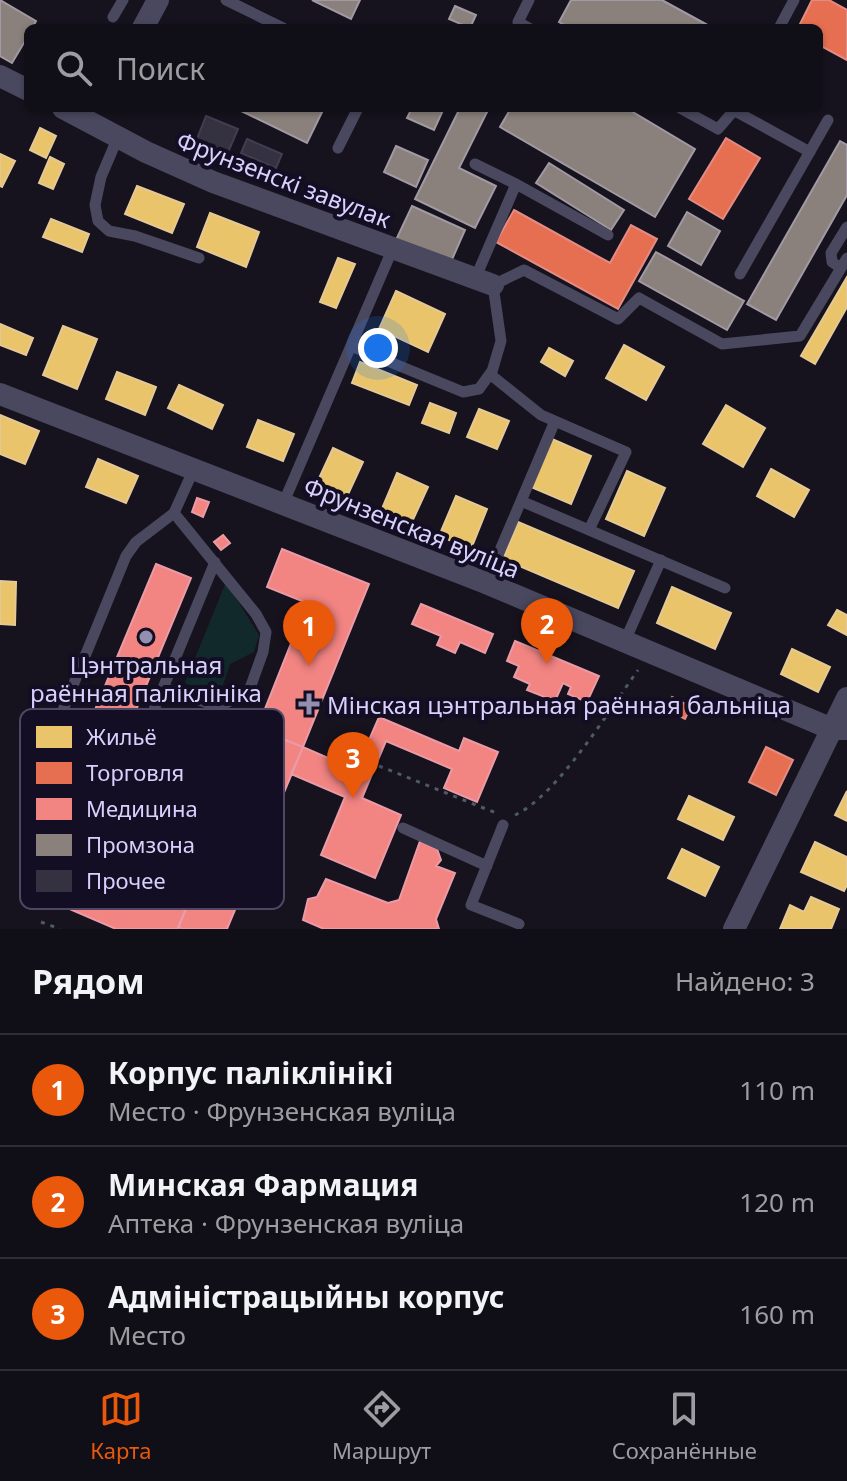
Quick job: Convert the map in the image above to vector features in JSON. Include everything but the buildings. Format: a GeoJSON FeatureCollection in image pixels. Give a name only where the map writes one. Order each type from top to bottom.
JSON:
{"type":"FeatureCollection","features":[{"type":"Feature","properties":{"kind":"street"},"geometry":{"type":"LineString","coordinates":[[145,24],[158,0]]}},
{"type":"Feature","properties":{"kind":"street"},"geometry":{"type":"LineString","coordinates":[[0,76],[24,88]]}},
{"type":"Feature","properties":{"kind":"street","name":"Фрунзенскі завулак"},"geometry":{"type":"LineString","coordinates":[[96,116],[118,137],[213,182],[484,282]]}},
{"type":"Feature","properties":{"kind":"street","name":"Фрунзенская вуліца"},"geometry":{"type":"LineString","coordinates":[[0,394],[486,583],[624,643],[840,729]]}},
{"type":"Feature","properties":{"kind":"street"},"geometry":{"type":"LineString","coordinates":[[734,929],[840,729],[847,698]]}},
{"type":"Feature","properties":{"kind":"lane"},"geometry":{"type":"LineString","coordinates":[[113,17],[123,0]]}},
{"type":"Feature","properties":{"kind":"lane"},"geometry":{"type":"LineString","coordinates":[[226,0],[275,24]]}},
{"type":"Feature","properties":{"kind":"lane"},"geometry":{"type":"LineString","coordinates":[[522,24],[518,22],[529,0]]}},
{"type":"Feature","properties":{"kind":"lane"},"geometry":{"type":"LineString","coordinates":[[781,24],[794,0]]}},
{"type":"Feature","properties":{"kind":"lane"},"geometry":{"type":"LineString","coordinates":[[338,148],[356,112]]}},
{"type":"Feature","properties":{"kind":"lane"},"geometry":{"type":"LineString","coordinates":[[687,112],[718,129],[734,112]]}},
{"type":"Feature","properties":{"kind":"lane"},"geometry":{"type":"LineString","coordinates":[[740,112],[810,152]]}},
{"type":"Feature","properties":{"kind":"lane"},"geometry":{"type":"LineString","coordinates":[[740,274],[828,120]]}},
{"type":"Feature","properties":{"kind":"lane"},"geometry":{"type":"LineString","coordinates":[[118,137],[101,177],[95,205],[98,221],[109,231],[135,236],[199,258]]}},
{"type":"Feature","properties":{"kind":"lane"},"geometry":{"type":"LineString","coordinates":[[475,164],[608,235]]}},
{"type":"Feature","properties":{"kind":"lane"},"geometry":{"type":"LineString","coordinates":[[351,346],[463,392],[479,389],[492,371],[501,341],[484,282],[516,184]]}},
{"type":"Feature","properties":{"kind":"lane"},"geometry":{"type":"LineString","coordinates":[[484,282],[524,270],[618,319],[639,298],[722,344],[800,336],[844,263],[832,262],[831,253],[847,227]]}},
{"type":"Feature","properties":{"kind":"lane"},"geometry":{"type":"LineString","coordinates":[[283,504],[393,248]]}},
{"type":"Feature","properties":{"kind":"lane"},"geometry":{"type":"LineString","coordinates":[[492,371],[491,375],[541,415],[626,452],[589,530]]}},
{"type":"Feature","properties":{"kind":"lane"},"geometry":{"type":"LineString","coordinates":[[486,583],[555,421]]}},
{"type":"Feature","properties":{"kind":"lane"},"geometry":{"type":"LineString","coordinates":[[63,709],[126,556],[136,542],[174,513],[193,471]]}},
{"type":"Feature","properties":{"kind":"lane"},"geometry":{"type":"LineString","coordinates":[[521,501],[725,588]]}},
{"type":"Feature","properties":{"kind":"lane"},"geometry":{"type":"LineString","coordinates":[[164,688],[219,707],[249,691],[263,652],[266,632],[256,614],[174,513]]}},
{"type":"Feature","properties":{"kind":"lane"},"geometry":{"type":"LineString","coordinates":[[624,643],[661,560]]}},
{"type":"Feature","properties":{"kind":"lane"},"geometry":{"type":"LineString","coordinates":[[154,709],[215,562]]}},
{"type":"Feature","properties":{"kind":"lane"},"geometry":{"type":"LineString","coordinates":[[503,825],[471,905],[519,924]]}},
{"type":"Feature","properties":{"kind":"lane"},"geometry":{"type":"LineString","coordinates":[[403,828],[487,866]]}},
{"type":"Feature","properties":{"kind":"path"},"geometry":{"type":"LineString","coordinates":[[379,766],[508,817],[518,814],[566,769],[640,666]]}},
{"type":"Feature","properties":{"kind":"path"},"geometry":{"type":"LineString","coordinates":[[41,922],[60,929]]}},
{"type":"Feature","properties":{"kind":"green space"},"geometry":{"type":"Polygon","coordinates":[[[226,582],[259,635],[254,652],[230,664],[219,697],[185,683],[226,582]]]}},
{"type":"Feature","properties":{"kind":"place","name":"Цэнтральная раённая паліклініка"},"geometry":{"type":"Point","coordinates":[146,637]}},
{"type":"Feature","properties":{"kind":"place","name":"Минская Фармация"},"geometry":{"type":"Point","coordinates":[547,664]}},
{"type":"Feature","properties":{"kind":"place","name":"Корпус паліклінікі"},"geometry":{"type":"Point","coordinates":[309,666]}},
{"type":"Feature","properties":{"kind":"place","name":"Мінская цэнтральная раённая бальніца"},"geometry":{"type":"Point","coordinates":[309,704]}},
{"type":"Feature","properties":{"kind":"place","name":"Адміністрацыйны корпус"},"geometry":{"type":"Point","coordinates":[353,798]}}]}
